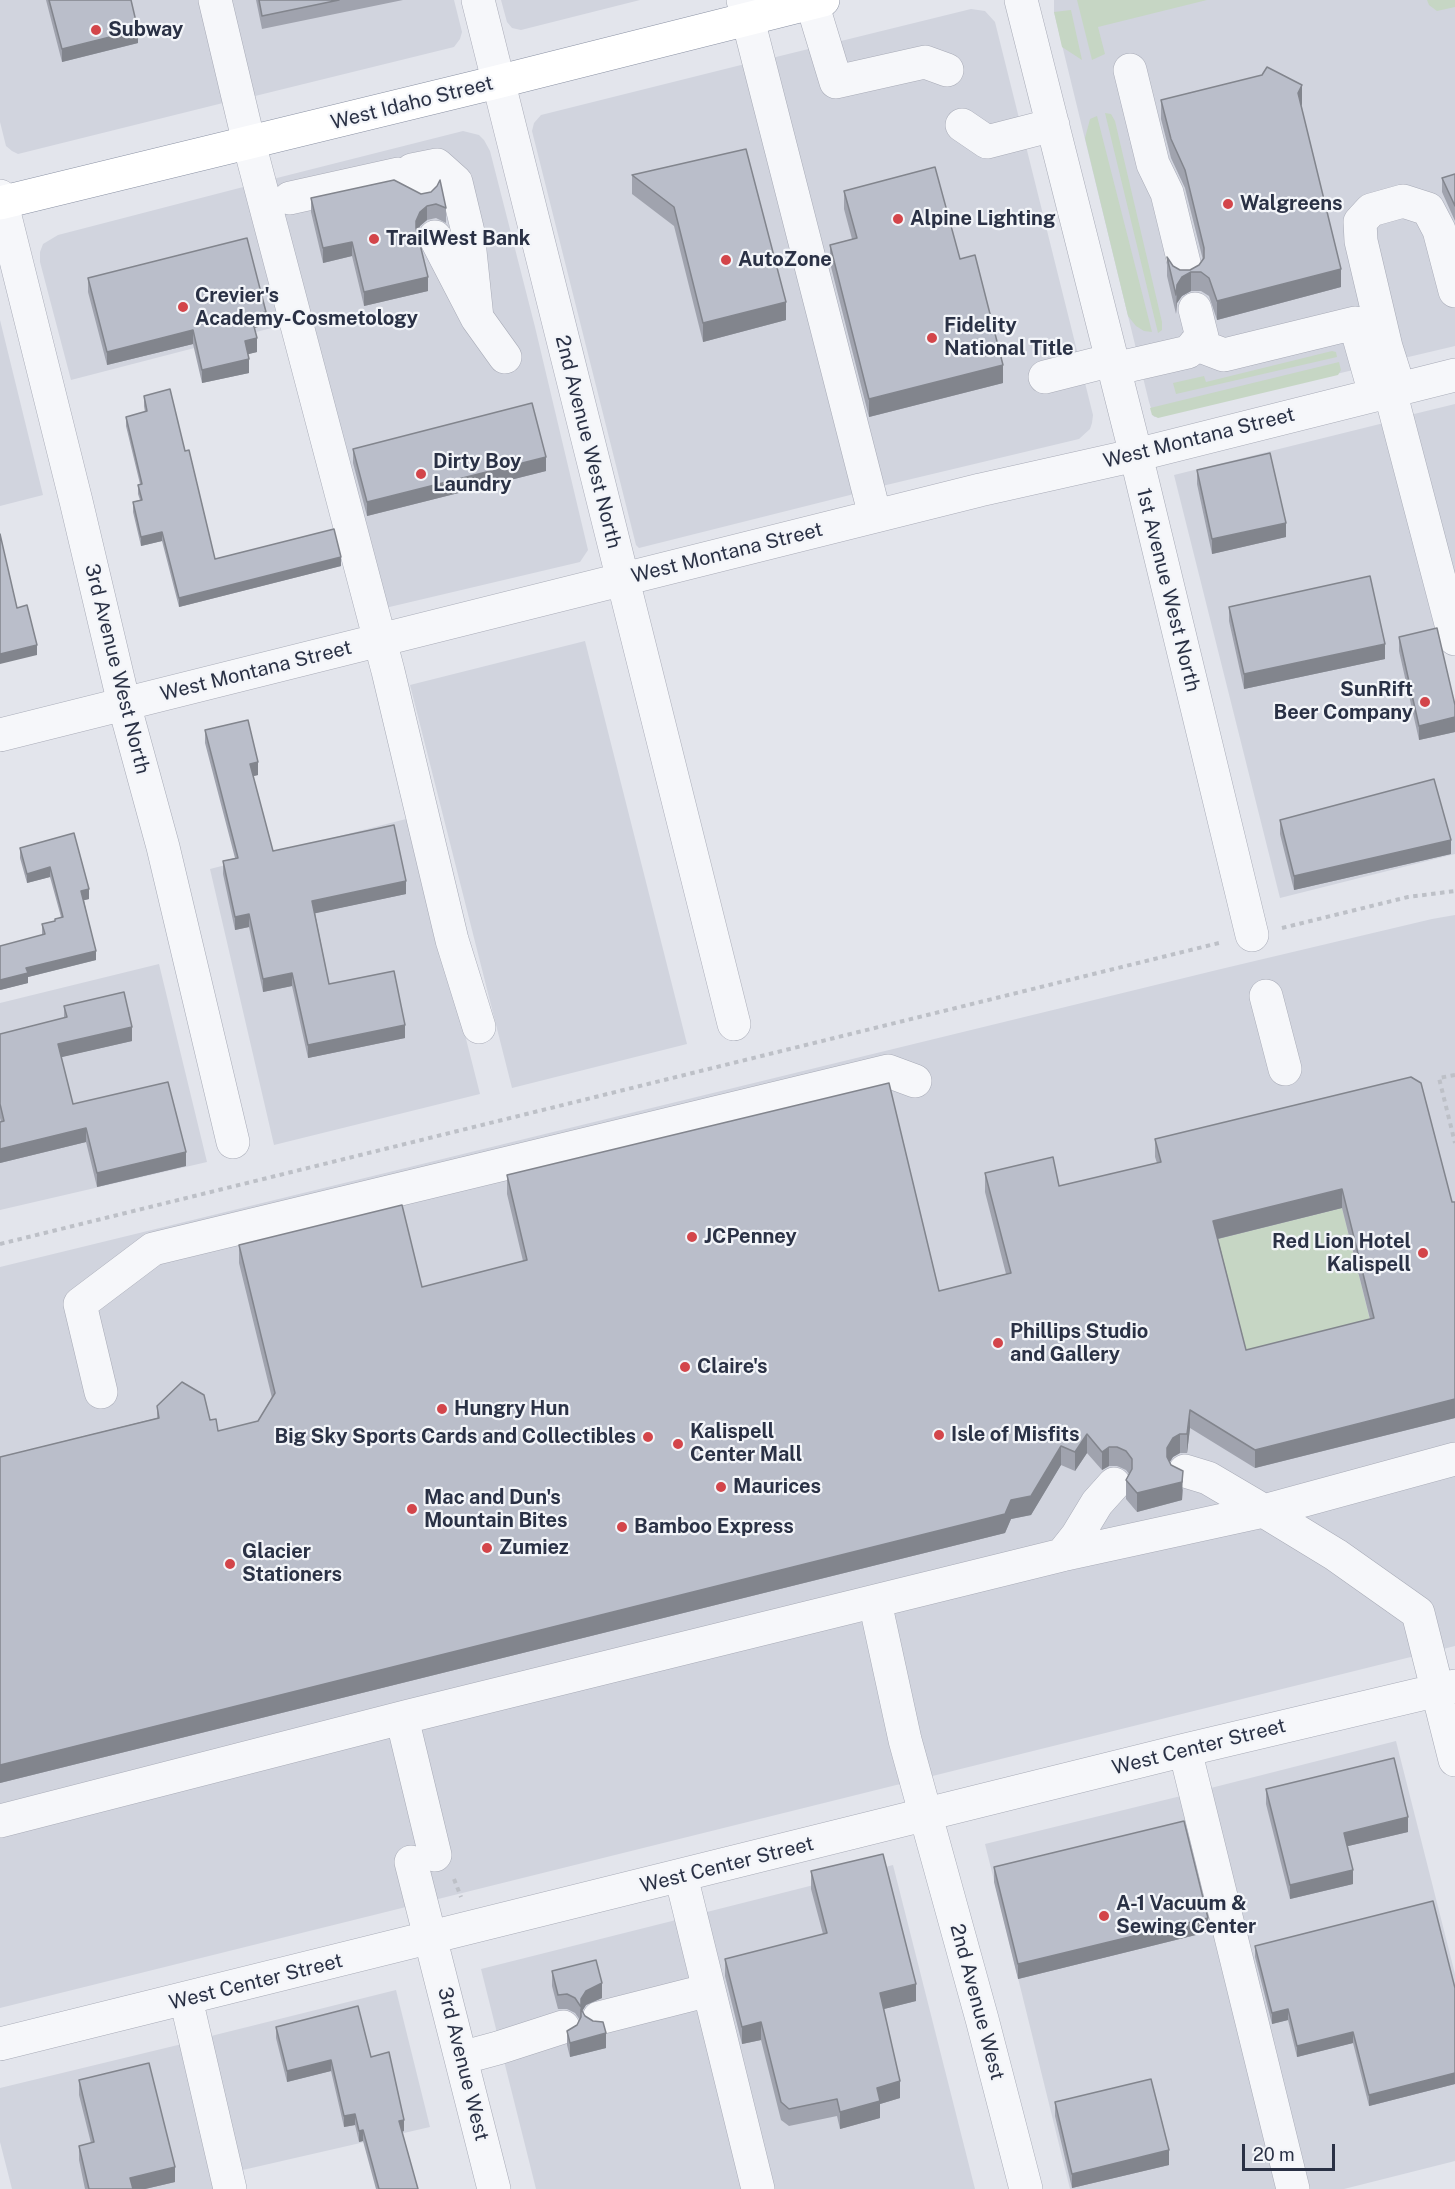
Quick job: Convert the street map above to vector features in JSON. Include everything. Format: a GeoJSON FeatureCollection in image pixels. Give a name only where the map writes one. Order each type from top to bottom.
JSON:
{"type":"FeatureCollection","features":[{"type":"Feature","properties":{"kind":"highway","name":"West Idaho Street"},"geometry":{"type":"LineString","coordinates":[[1,201],[497,82],[746,10],[818,1]]}},
{"type":"Feature","properties":{"kind":"street"},"geometry":{"type":"LineString","coordinates":[[215,0],[249,143],[296,273],[378,640],[388,671],[452,940],[479,1026]]}},
{"type":"Feature","properties":{"kind":"street","name":"2nd Avenue West North"},"geometry":{"type":"LineString","coordinates":[[478,0],[734,1024]]}},
{"type":"Feature","properties":{"kind":"street","name":"1st Avenue West North"},"geometry":{"type":"LineString","coordinates":[[1021,0],[1136,455],[1252,935]]}},
{"type":"Feature","properties":{"kind":"street"},"geometry":{"type":"LineString","coordinates":[[818,1],[836,82],[925,62],[947,70]]}},
{"type":"Feature","properties":{"kind":"street"},"geometry":{"type":"LineString","coordinates":[[746,10],[875,516]]}},
{"type":"Feature","properties":{"kind":"street"},"geometry":{"type":"LineString","coordinates":[[1130,70],[1153,164],[1155,196],[1179,273]]}},
{"type":"Feature","properties":{"kind":"street"},"geometry":{"type":"LineString","coordinates":[[962,125],[987,142],[1053,125]]}},
{"type":"Feature","properties":{"kind":"street"},"geometry":{"type":"LineString","coordinates":[[290,198],[417,180],[437,165],[456,182],[468,232],[477,318]]}},
{"type":"Feature","properties":{"kind":"street","name":"3rd Avenue West North"},"geometry":{"type":"LineString","coordinates":[[1,201],[124,704],[163,847],[233,1143]]}},
{"type":"Feature","properties":{"kind":"street"},"geometry":{"type":"LineString","coordinates":[[1388,391],[1384,336],[1361,241],[1360,222],[1371,210],[1403,201],[1428,209],[1439,230],[1455,291]]}},
{"type":"Feature","properties":{"kind":"street"},"geometry":{"type":"LineString","coordinates":[[441,236],[477,318],[505,357]]}},
{"type":"Feature","properties":{"kind":"street"},"geometry":{"type":"LineString","coordinates":[[1188,311],[1191,348]]}},
{"type":"Feature","properties":{"kind":"street"},"geometry":{"type":"LineString","coordinates":[[1045,377],[1191,348],[1224,355],[1355,323],[1388,391],[1455,639]]}},
{"type":"Feature","properties":{"kind":"street","name":"West Montana Street"},"geometry":{"type":"LineString","coordinates":[[0,735],[875,516],[1136,455],[1455,375]]}},
{"type":"Feature","properties":{"kind":"street"},"geometry":{"type":"LineString","coordinates":[[1266,996],[1285,1069]]}},
{"type":"Feature","properties":{"kind":"street"},"geometry":{"type":"LineString","coordinates":[[101,1392],[80,1304],[153,1249],[888,1071],[915,1081]]}},
{"type":"Feature","properties":{"kind":"street"},"geometry":{"type":"LineString","coordinates":[[0,1821],[402,1718],[1062,1555],[1264,1511],[1455,1459]]}},
{"type":"Feature","properties":{"kind":"street"},"geometry":{"type":"LineString","coordinates":[[1185,1471],[1208,1478],[1264,1511],[1336,1555],[1418,1613],[1446,1688],[1455,1760]]}},
{"type":"Feature","properties":{"kind":"street"},"geometry":{"type":"LineString","coordinates":[[1062,1555],[1077,1536],[1096,1503],[1114,1484]]}},
{"type":"Feature","properties":{"kind":"street","name":"2nd Avenue West"},"geometry":{"type":"LineString","coordinates":[[874,1602],[905,1740],[1026,2189]]}},
{"type":"Feature","properties":{"kind":"street","name":"West Center Street"},"geometry":{"type":"LineString","coordinates":[[0,2044],[1185,1750],[1446,1688]]}},
{"type":"Feature","properties":{"kind":"street","name":"3rd Avenue West"},"geometry":{"type":"LineString","coordinates":[[402,1718],[432,1863],[431,1938],[494,2189]]}},
{"type":"Feature","properties":{"kind":"street"},"geometry":{"type":"LineString","coordinates":[[1185,1750],[1293,2189]]}},
{"type":"Feature","properties":{"kind":"street"},"geometry":{"type":"LineString","coordinates":[[681,1876],[758,2189]]}},
{"type":"Feature","properties":{"kind":"street"},"geometry":{"type":"LineString","coordinates":[[599,2018],[709,1990]]}},
{"type":"Feature","properties":{"kind":"street"},"geometry":{"type":"LineString","coordinates":[[186,1999],[230,2189]]}},
{"type":"Feature","properties":{"kind":"street"},"geometry":{"type":"LineString","coordinates":[[461,2058],[563,2027]]}},
{"type":"Feature","properties":{"kind":"path"},"geometry":{"type":"LineString","coordinates":[[0,1244],[1408,897],[1455,891]]}},
{"type":"Feature","properties":{"kind":"path"},"geometry":{"type":"LineString","coordinates":[[1455,1074],[1439,1078],[1455,1143]]}},
{"type":"Feature","properties":{"kind":"path"},"geometry":{"type":"LineString","coordinates":[[432,1863],[462,1898]]}},
{"type":"Feature","properties":{"kind":"shaded area"},"geometry":{"type":"Polygon","coordinates":[[[0,0],[202,0],[227,102],[18,154],[6,146],[0,122],[0,0]]]}},
{"type":"Feature","properties":{"kind":"shaded area"},"geometry":{"type":"Polygon","coordinates":[[[227,0],[454,0],[462,32],[454,47],[251,97],[227,0]]]}},
{"type":"Feature","properties":{"kind":"shaded area"},"geometry":{"type":"Polygon","coordinates":[[[501,0],[640,0],[521,30],[512,28],[507,22],[501,0]]]}},
{"type":"Feature","properties":{"kind":"shaded area"},"geometry":{"type":"Polygon","coordinates":[[[1054,0],[1455,0],[1455,346],[1154,417],[1054,12],[1054,0]]]}},
{"type":"Feature","properties":{"kind":"shaded area"},"geometry":{"type":"Polygon","coordinates":[[[971,9],[985,11],[995,22],[1093,415],[1092,423],[1090,429],[1079,439],[878,487],[772,59],[971,9]]]}},
{"type":"Feature","properties":{"kind":"shaded area"},"geometry":{"type":"Polygon","coordinates":[[[749,63],[858,493],[639,548],[636,545],[532,131],[534,123],[541,115],[749,63]]]}},
{"type":"Feature","properties":{"kind":"shaded area"},"geometry":{"type":"Polygon","coordinates":[[[463,131],[479,135],[490,151],[588,550],[580,562],[381,609],[269,180],[463,131]]]}},
{"type":"Feature","properties":{"kind":"shaded area"},"geometry":{"type":"Polygon","coordinates":[[[251,185],[287,324],[71,380],[40,262],[43,244],[58,235],[251,185]]]}},
{"type":"Feature","properties":{"kind":"shaded area"},"geometry":{"type":"Polygon","coordinates":[[[0,320],[43,495],[0,506],[0,320]]]}},
{"type":"Feature","properties":{"kind":"shaded area"},"geometry":{"type":"Polygon","coordinates":[[[1455,404],[1455,592],[1410,415],[1455,404]]]}},
{"type":"Feature","properties":{"kind":"shaded area"},"geometry":{"type":"Polygon","coordinates":[[[1384,423],[1455,706],[1455,854],[1280,898],[1174,475],[1384,423]]]}},
{"type":"Feature","properties":{"kind":"shaded area"},"geometry":{"type":"Polygon","coordinates":[[[585,641],[687,1044],[512,1088],[410,685],[585,641]]]}},
{"type":"Feature","properties":{"kind":"shaded area"},"geometry":{"type":"Polygon","coordinates":[[[410,818],[480,1094],[274,1145],[210,869],[410,818]]]}},
{"type":"Feature","properties":{"kind":"shaded area"},"geometry":{"type":"Polygon","coordinates":[[[1455,915],[1455,1646],[0,2008],[0,1267],[1221,969],[1455,915]]]}},
{"type":"Feature","properties":{"kind":"shaded area"},"geometry":{"type":"Polygon","coordinates":[[[159,964],[207,1162],[0,1210],[0,1003],[159,964]]]}},
{"type":"Feature","properties":{"kind":"shaded area"},"geometry":{"type":"Polygon","coordinates":[[[1396,1741],[1455,1974],[1455,2161],[1344,2189],[1301,2189],[1199,1791],[1396,1741]]]}},
{"type":"Feature","properties":{"kind":"shaded area"},"geometry":{"type":"Polygon","coordinates":[[[1185,1795],[1282,2189],[1070,2189],[985,1844],[1185,1795]]]}},
{"type":"Feature","properties":{"kind":"shaded area"},"geometry":{"type":"Polygon","coordinates":[[[893,1865],[975,2189],[764,2189],[695,1915],[893,1865]]]}},
{"type":"Feature","properties":{"kind":"shaded area"},"geometry":{"type":"Polygon","coordinates":[[[680,1919],[748,2189],[536,2189],[481,1969],[680,1919]]]}},
{"type":"Feature","properties":{"kind":"shaded area"},"geometry":{"type":"Polygon","coordinates":[[[396,1990],[430,2127],[234,2172],[203,2038],[396,1990]]]}},
{"type":"Feature","properties":{"kind":"shaded area"},"geometry":{"type":"Polygon","coordinates":[[[182,2044],[218,2189],[12,2189],[0,2142],[0,2088],[182,2044]]]}},
{"type":"Feature","properties":{"kind":"green space"},"geometry":{"type":"Polygon","coordinates":[[[1077,0],[1207,0],[1098,27],[1105,54],[1092,60],[1077,0]]]}},
{"type":"Feature","properties":{"kind":"green space"},"geometry":{"type":"Polygon","coordinates":[[[1427,0],[1455,0],[1455,7],[1437,11],[1429,5],[1427,0]]]}},
{"type":"Feature","properties":{"kind":"green space"},"geometry":{"type":"Polygon","coordinates":[[[1071,10],[1082,60],[1062,47],[1054,12],[1071,10]]]}},
{"type":"Feature","properties":{"kind":"green space"},"geometry":{"type":"Polygon","coordinates":[[[1105,113],[1111,114],[1115,121],[1162,322],[1162,330],[1158,333],[1105,113]]]}},
{"type":"Feature","properties":{"kind":"green space"},"geometry":{"type":"Polygon","coordinates":[[[1097,116],[1152,332],[1144,331],[1136,326],[1128,316],[1085,138],[1090,119],[1097,116]]]}},
{"type":"Feature","properties":{"kind":"green space"},"geometry":{"type":"Polygon","coordinates":[[[1332,351],[1336,352],[1337,357],[1176,394],[1173,383],[1204,376],[1206,382],[1332,351]]]}},
{"type":"Feature","properties":{"kind":"green space"},"geometry":{"type":"Polygon","coordinates":[[[1339,362],[1341,370],[1338,375],[1158,418],[1152,415],[1150,408],[1339,362]]]}},
{"type":"Feature","properties":{"kind":"green space"},"geometry":{"type":"Polygon","coordinates":[[[1342,1208],[1374,1336],[1246,1369],[1213,1240],[1342,1208]]]}},
{"type":"Feature","properties":{"kind":"building"},"geometry":{"type":"Polygon","coordinates":[[[49,0],[131,0],[138,30],[62,49],[49,0]]]}},
{"type":"Feature","properties":{"kind":"building"},"geometry":{"type":"Polygon","coordinates":[[[259,0],[339,0],[262,16],[259,0]]]}},
{"type":"Feature","properties":{"kind":"building"},"geometry":{"type":"Polygon","coordinates":[[[1267,67],[1302,85],[1298,93],[1341,269],[1217,301],[1209,278],[1201,272],[1191,272],[1182,277],[1177,285],[1176,295],[1167,257],[1173,266],[1180,270],[1190,270],[1199,265],[1204,258],[1204,248],[1185,170],[1171,139],[1161,100],[1262,75],[1267,67]]]}},
{"type":"Feature","properties":{"kind":"building"},"geometry":{"type":"Polygon","coordinates":[[[746,149],[786,302],[703,323],[674,207],[632,175],[746,149]]]}},
{"type":"Feature","properties":{"kind":"building"},"geometry":{"type":"Polygon","coordinates":[[[935,167],[960,259],[975,255],[1003,365],[869,399],[830,245],[857,238],[844,191],[935,167]]]}},
{"type":"Feature","properties":{"kind":"building"},"geometry":{"type":"Polygon","coordinates":[[[1455,174],[1455,206],[1442,178],[1455,174]]]}},
{"type":"Feature","properties":{"kind":"building"},"geometry":{"type":"Polygon","coordinates":[[[394,180],[421,194],[431,192],[440,180],[446,208],[436,204],[427,206],[420,212],[416,221],[428,277],[364,292],[352,242],[323,248],[311,198],[394,180]]]}},
{"type":"Feature","properties":{"kind":"building"},"geometry":{"type":"Polygon","coordinates":[[[247,238],[266,312],[251,315],[257,338],[245,341],[249,359],[202,370],[193,330],[107,352],[88,278],[247,238]]]}},
{"type":"Feature","properties":{"kind":"building"},"geometry":{"type":"Polygon","coordinates":[[[170,389],[185,451],[189,450],[215,559],[334,529],[341,557],[179,598],[162,532],[141,537],[133,502],[142,500],[138,485],[142,484],[126,417],[147,411],[144,396],[170,389]]]}},
{"type":"Feature","properties":{"kind":"building"},"geometry":{"type":"Polygon","coordinates":[[[532,403],[546,457],[367,502],[353,449],[532,403]]]}},
{"type":"Feature","properties":{"kind":"building"},"geometry":{"type":"Polygon","coordinates":[[[1270,453],[1286,523],[1212,539],[1197,470],[1270,453]]]}},
{"type":"Feature","properties":{"kind":"building"},"geometry":{"type":"Polygon","coordinates":[[[0,534],[17,608],[27,605],[37,645],[0,654],[0,534]]]}},
{"type":"Feature","properties":{"kind":"building"},"geometry":{"type":"Polygon","coordinates":[[[1370,576],[1385,644],[1244,674],[1229,607],[1370,576]]]}},
{"type":"Feature","properties":{"kind":"building"},"geometry":{"type":"Polygon","coordinates":[[[1437,628],[1455,705],[1455,717],[1419,726],[1399,637],[1437,628]]]}},
{"type":"Feature","properties":{"kind":"building"},"geometry":{"type":"Polygon","coordinates":[[[248,720],[258,762],[250,764],[273,851],[394,825],[406,881],[312,901],[329,984],[394,971],[405,1025],[308,1045],[292,973],[263,979],[249,914],[235,917],[223,861],[238,858],[205,730],[248,720]]]}},
{"type":"Feature","properties":{"kind":"building"},"geometry":{"type":"Polygon","coordinates":[[[1434,779],[1451,840],[1294,876],[1280,820],[1434,779]]]}},
{"type":"Feature","properties":{"kind":"building"},"geometry":{"type":"Polygon","coordinates":[[[74,833],[89,889],[81,891],[96,951],[26,968],[28,973],[0,980],[0,946],[45,934],[42,924],[63,917],[50,867],[27,874],[20,848],[74,833]]]}},
{"type":"Feature","properties":{"kind":"building"},"geometry":{"type":"Polygon","coordinates":[[[124,992],[132,1027],[58,1044],[73,1104],[168,1082],[186,1152],[97,1173],[86,1128],[0,1149],[0,1122],[4,1121],[0,1104],[0,1034],[67,1017],[64,1006],[124,992]]]}},
{"type":"Feature","properties":{"kind":"building","name":"Kalispell Center Mall"},"geometry":{"type":"Polygon","coordinates":[[[1411,1077],[1421,1083],[1452,1202],[1455,1202],[1455,1399],[1255,1450],[1190,1410],[1187,1434],[1180,1434],[1173,1438],[1167,1448],[1167,1457],[1171,1465],[1183,1471],[1182,1482],[1137,1493],[1126,1480],[1132,1469],[1132,1459],[1126,1451],[1117,1447],[1109,1447],[1102,1452],[1087,1434],[1075,1452],[1061,1446],[1031,1496],[1011,1500],[1005,1514],[0,1765],[0,1457],[159,1418],[157,1406],[182,1382],[204,1395],[210,1420],[216,1419],[218,1431],[258,1421],[275,1393],[239,1245],[402,1205],[422,1287],[527,1260],[507,1175],[889,1083],[939,1291],[1011,1273],[985,1173],[1053,1157],[1059,1186],[1161,1162],[1155,1139],[1411,1077]],[[1342,1189],[1213,1221],[1246,1350],[1374,1318],[1342,1189]]]}},
{"type":"Feature","properties":{"kind":"building"},"geometry":{"type":"Polygon","coordinates":[[[1394,1758],[1408,1817],[1344,1833],[1353,1870],[1290,1885],[1266,1789],[1394,1758]]]}},
{"type":"Feature","properties":{"kind":"building"},"geometry":{"type":"Polygon","coordinates":[[[1184,1821],[1208,1918],[1018,1964],[994,1867],[1184,1821]]]}},
{"type":"Feature","properties":{"kind":"building"},"geometry":{"type":"Polygon","coordinates":[[[883,1854],[916,1984],[880,1993],[900,2081],[877,2088],[880,2101],[840,2112],[837,2099],[789,2109],[781,2102],[761,2022],[742,2027],[725,1959],[827,1933],[811,1871],[883,1854]]]}},
{"type":"Feature","properties":{"kind":"building"},"geometry":{"type":"Polygon","coordinates":[[[1433,1901],[1455,1988],[1455,2073],[1369,2095],[1353,2032],[1297,2046],[1288,2009],[1272,2013],[1255,1946],[1433,1901]]]}},
{"type":"Feature","properties":{"kind":"building"},"geometry":{"type":"Polygon","coordinates":[[[596,1960],[602,1983],[586,1991],[581,1999],[581,2007],[575,1998],[567,1994],[558,1995],[552,1971],[596,1960]]]}},
{"type":"Feature","properties":{"kind":"building"},"geometry":{"type":"Polygon","coordinates":[[[358,2006],[371,2057],[389,2052],[404,2120],[399,2121],[418,2189],[379,2189],[363,2130],[359,2131],[355,2114],[344,2116],[331,2060],[287,2071],[276,2027],[358,2006]]]}},
{"type":"Feature","properties":{"kind":"building"},"geometry":{"type":"Polygon","coordinates":[[[581,2009],[585,2016],[593,2021],[603,2022],[606,2033],[570,2043],[567,2031],[577,2025],[581,2017],[581,2009]]]}},
{"type":"Feature","properties":{"kind":"building"},"geometry":{"type":"Polygon","coordinates":[[[149,2063],[175,2167],[130,2178],[133,2189],[89,2189],[79,2146],[94,2142],[79,2080],[149,2063]]]}},
{"type":"Feature","properties":{"kind":"building"},"geometry":{"type":"Polygon","coordinates":[[[1151,2079],[1169,2150],[1072,2174],[1055,2102],[1151,2079]]]}},
{"type":"Feature","properties":{"kind":"place","name":"Subway"},"geometry":{"type":"Point","coordinates":[96,30]}},
{"type":"Feature","properties":{"kind":"place","name":"Walgreens"},"geometry":{"type":"Point","coordinates":[1228,204]}},
{"type":"Feature","properties":{"kind":"place","name":"Alpine Lighting"},"geometry":{"type":"Point","coordinates":[898,219]}},
{"type":"Feature","properties":{"kind":"place","name":"TrailWest Bank"},"geometry":{"type":"Point","coordinates":[374,239]}},
{"type":"Feature","properties":{"kind":"place","name":"AutoZone"},"geometry":{"type":"Point","coordinates":[726,260]}},
{"type":"Feature","properties":{"kind":"place","name":"Crevier's Academy-Cosmetology"},"geometry":{"type":"Point","coordinates":[183,307]}},
{"type":"Feature","properties":{"kind":"place","name":"Fidelity National Title"},"geometry":{"type":"Point","coordinates":[932,338]}},
{"type":"Feature","properties":{"kind":"place","name":"Dirty Boy Laundry"},"geometry":{"type":"Point","coordinates":[421,474]}},
{"type":"Feature","properties":{"kind":"place","name":"SunRift Beer Company"},"geometry":{"type":"Point","coordinates":[1425,702]}},
{"type":"Feature","properties":{"kind":"place","name":"JCPenney"},"geometry":{"type":"Point","coordinates":[692,1237]}},
{"type":"Feature","properties":{"kind":"place","name":"Red Lion Hotel Kalispell"},"geometry":{"type":"Point","coordinates":[1423,1253]}},
{"type":"Feature","properties":{"kind":"place","name":"Phillips Studio and Gallery"},"geometry":{"type":"Point","coordinates":[998,1343]}},
{"type":"Feature","properties":{"kind":"place","name":"Claire's"},"geometry":{"type":"Point","coordinates":[685,1367]}},
{"type":"Feature","properties":{"kind":"place","name":"Hungry Hun"},"geometry":{"type":"Point","coordinates":[442,1409]}},
{"type":"Feature","properties":{"kind":"place","name":"Isle of Misfits"},"geometry":{"type":"Point","coordinates":[939,1435]}},
{"type":"Feature","properties":{"kind":"place","name":"Big Sky Sports Cards and Collectibles"},"geometry":{"type":"Point","coordinates":[648,1437]}},
{"type":"Feature","properties":{"kind":"place","name":"Kalispell Center Mall"},"geometry":{"type":"Point","coordinates":[678,1444]}},
{"type":"Feature","properties":{"kind":"place","name":"Maurices"},"geometry":{"type":"Point","coordinates":[721,1487]}},
{"type":"Feature","properties":{"kind":"place","name":"Mac and Dun's Mountain Bites"},"geometry":{"type":"Point","coordinates":[412,1509]}},
{"type":"Feature","properties":{"kind":"place","name":"Bamboo Express"},"geometry":{"type":"Point","coordinates":[622,1527]}},
{"type":"Feature","properties":{"kind":"place","name":"Zumiez"},"geometry":{"type":"Point","coordinates":[487,1548]}},
{"type":"Feature","properties":{"kind":"place","name":"Glacier Stationers"},"geometry":{"type":"Point","coordinates":[230,1564]}},
{"type":"Feature","properties":{"kind":"place","name":"A-1 Vacuum & Sewing Center"},"geometry":{"type":"Point","coordinates":[1104,1916]}}]}
